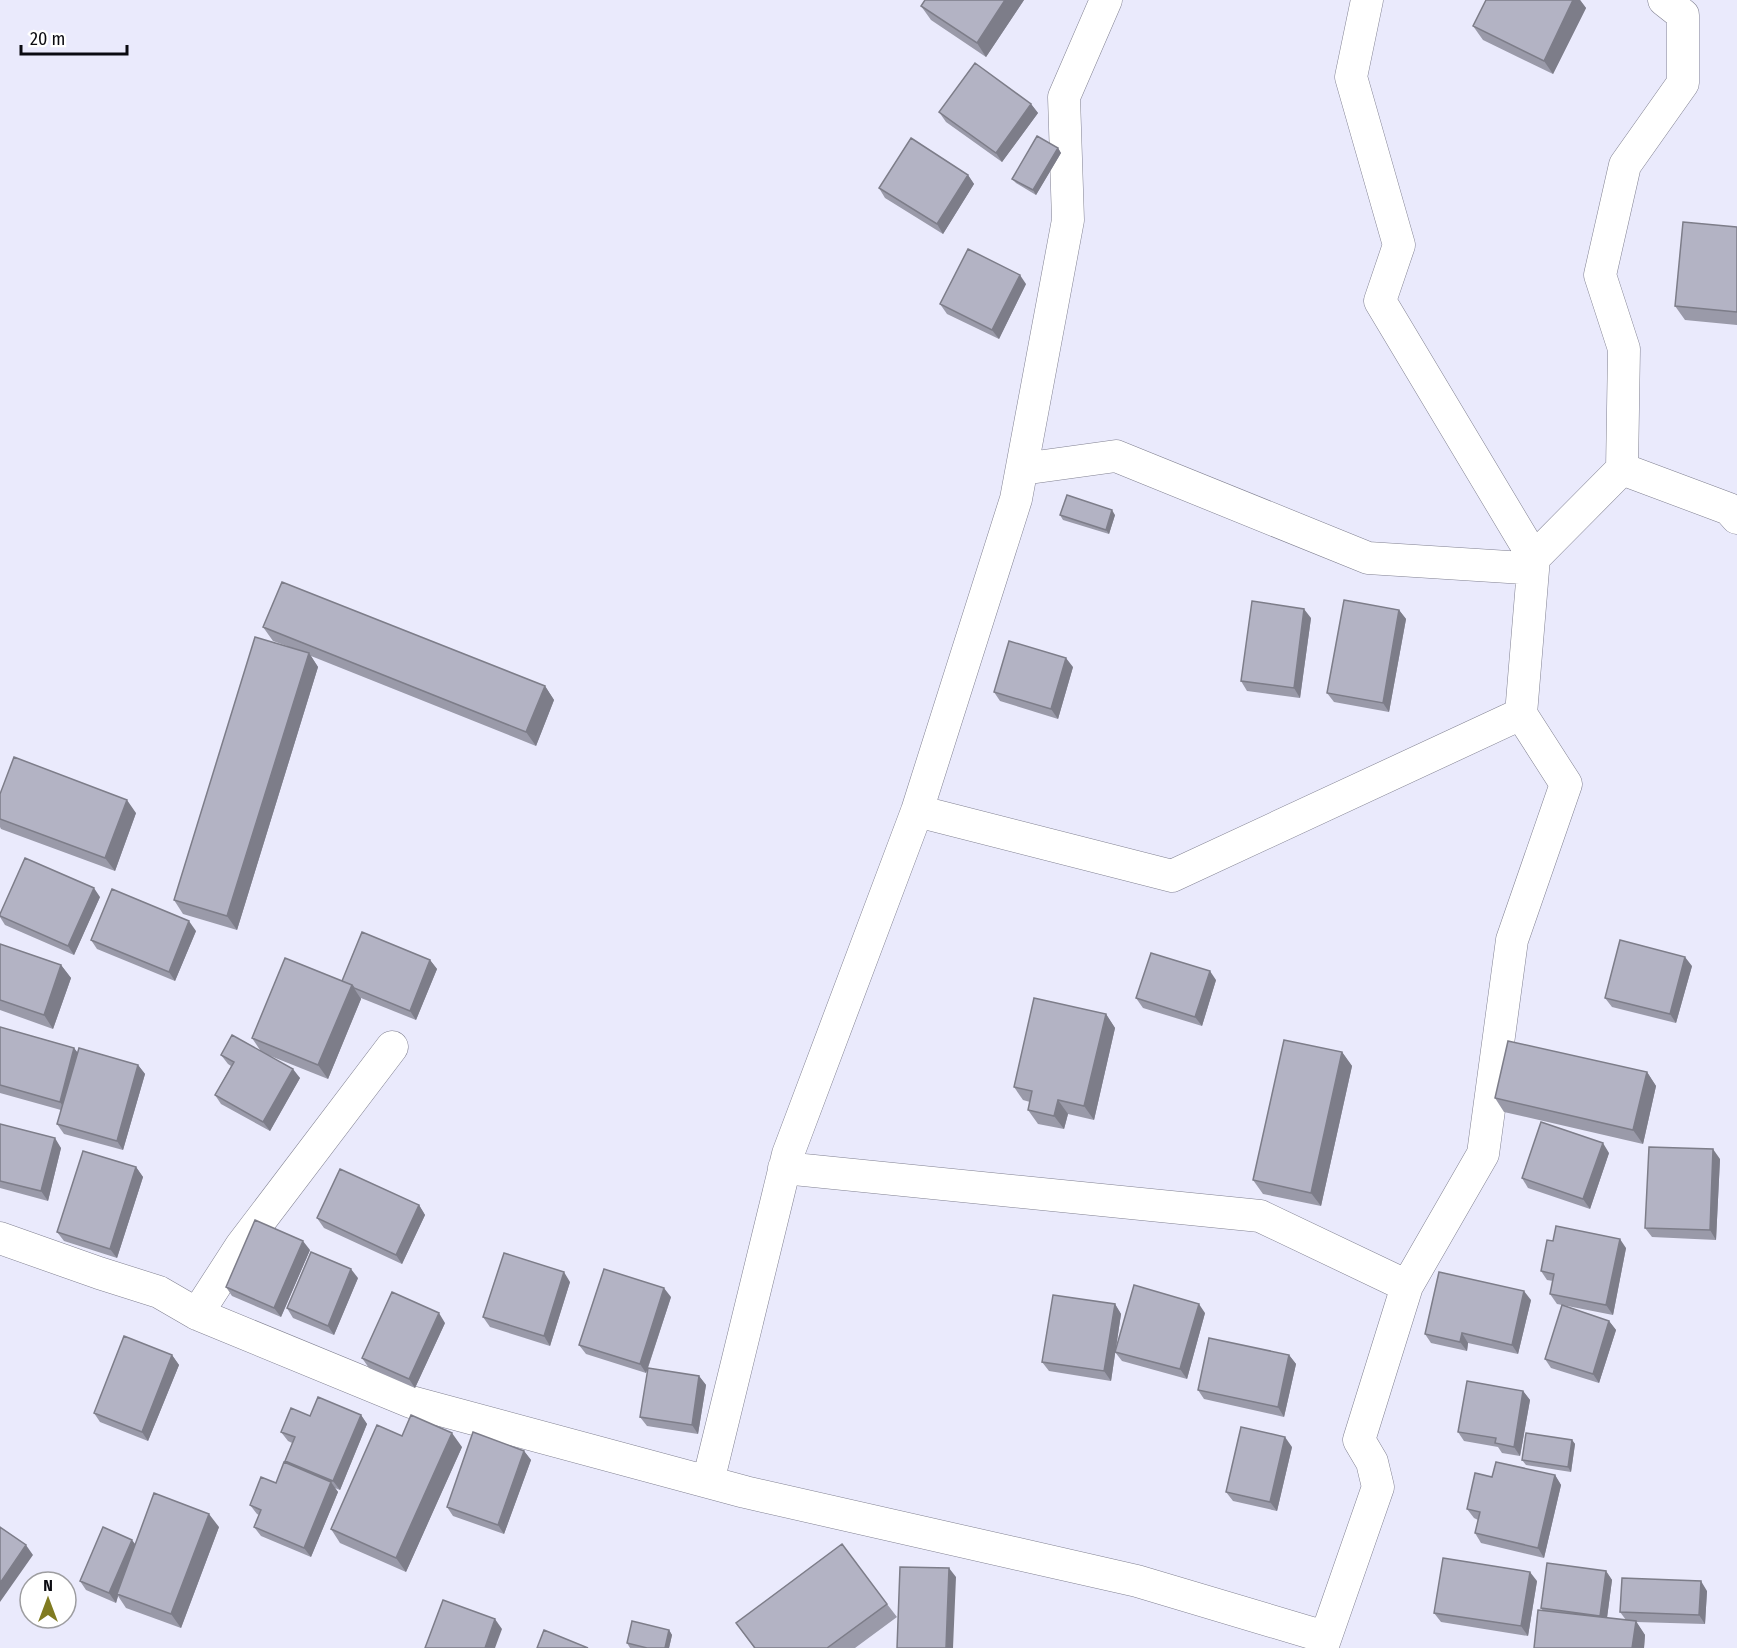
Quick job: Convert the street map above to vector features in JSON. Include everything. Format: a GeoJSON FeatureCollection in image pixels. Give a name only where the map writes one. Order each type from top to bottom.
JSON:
{"type":"FeatureCollection","features":[{"type":"Feature","properties":{"kind":"street"},"geometry":{"type":"LineString","coordinates":[[708,1482],[788,1154],[917,811],[1016,499],[1068,220],[1064,98],[1106,0]]}},
{"type":"Feature","properties":{"kind":"street"},"geometry":{"type":"LineString","coordinates":[[0,1238],[159,1292],[197,1314],[411,1402],[708,1482],[1137,1581],[1323,1642],[1378,1487],[1372,1462],[1359,1440],[1407,1286],[1482,1154],[1512,940],[1566,784],[1521,714],[1534,558],[1380,301],[1399,246],[1351,77],[1367,0]]}},
{"type":"Feature","properties":{"kind":"street"},"geometry":{"type":"LineString","coordinates":[[1022,469],[1116,456],[1368,558],[1524,568],[1622,469],[1624,348],[1600,275],[1625,165],[1683,83],[1683,15],[1664,0]]}},
{"type":"Feature","properties":{"kind":"street"},"geometry":{"type":"LineString","coordinates":[[1622,469],[1729,509],[1737,518]]}},
{"type":"Feature","properties":{"kind":"street"},"geometry":{"type":"LineString","coordinates":[[917,811],[1172,876],[1521,714]]}},
{"type":"Feature","properties":{"kind":"street"},"geometry":{"type":"LineString","coordinates":[[197,1314],[241,1246],[392,1047]]}},
{"type":"Feature","properties":{"kind":"street"},"geometry":{"type":"LineString","coordinates":[[784,1168],[1260,1216],[1407,1286]]}},
{"type":"Feature","properties":{"kind":"building"},"geometry":{"type":"Polygon","coordinates":[[[925,0],[1005,0],[977,43],[921,6],[925,0]]]}},
{"type":"Feature","properties":{"kind":"building"},"geometry":{"type":"Polygon","coordinates":[[[1486,0],[1573,0],[1544,61],[1473,26],[1486,0]]]}},
{"type":"Feature","properties":{"kind":"building"},"geometry":{"type":"Polygon","coordinates":[[[975,63],[1031,104],[996,153],[939,112],[975,63]]]}},
{"type":"Feature","properties":{"kind":"building"},"geometry":{"type":"Polygon","coordinates":[[[1037,136],[1058,148],[1033,190],[1012,179],[1037,136]]]}},
{"type":"Feature","properties":{"kind":"building"},"geometry":{"type":"Polygon","coordinates":[[[911,138],[968,175],[937,224],[879,188],[911,138]]]}},
{"type":"Feature","properties":{"kind":"building"},"geometry":{"type":"Polygon","coordinates":[[[1683,222],[1737,227],[1737,312],[1675,306],[1683,222]]]}},
{"type":"Feature","properties":{"kind":"building"},"geometry":{"type":"Polygon","coordinates":[[[968,249],[1020,275],[992,330],[940,304],[968,249]]]}},
{"type":"Feature","properties":{"kind":"building"},"geometry":{"type":"Polygon","coordinates":[[[1067,495],[1112,510],[1106,530],[1060,515],[1067,495]]]}},
{"type":"Feature","properties":{"kind":"building"},"geometry":{"type":"Polygon","coordinates":[[[282,582],[545,686],[526,732],[263,627],[282,582]]]}},
{"type":"Feature","properties":{"kind":"building"},"geometry":{"type":"Polygon","coordinates":[[[1344,600],[1399,610],[1383,703],[1327,693],[1344,600]]]}},
{"type":"Feature","properties":{"kind":"building"},"geometry":{"type":"Polygon","coordinates":[[[1252,601],[1304,609],[1294,688],[1241,681],[1252,601]]]}},
{"type":"Feature","properties":{"kind":"building"},"geometry":{"type":"Polygon","coordinates":[[[255,637],[309,653],[227,916],[174,900],[255,637]]]}},
{"type":"Feature","properties":{"kind":"building"},"geometry":{"type":"Polygon","coordinates":[[[1009,641],[1066,658],[1051,709],[994,692],[1009,641]]]}},
{"type":"Feature","properties":{"kind":"building"},"geometry":{"type":"Polygon","coordinates":[[[14,757],[127,800],[105,858],[0,819],[0,794],[14,757]]]}},
{"type":"Feature","properties":{"kind":"building"},"geometry":{"type":"Polygon","coordinates":[[[25,858],[94,888],[68,946],[0,916],[25,858]]]}},
{"type":"Feature","properties":{"kind":"building"},"geometry":{"type":"Polygon","coordinates":[[[112,889],[189,921],[169,972],[91,940],[112,889]]]}},
{"type":"Feature","properties":{"kind":"building"},"geometry":{"type":"Polygon","coordinates":[[[362,932],[430,960],[410,1011],[342,981],[362,932]]]}},
{"type":"Feature","properties":{"kind":"building"},"geometry":{"type":"Polygon","coordinates":[[[1620,940],[1685,957],[1670,1014],[1605,998],[1620,940]]]}},
{"type":"Feature","properties":{"kind":"building"},"geometry":{"type":"Polygon","coordinates":[[[0,944],[61,965],[44,1015],[0,1000],[0,944]]]}},
{"type":"Feature","properties":{"kind":"building"},"geometry":{"type":"Polygon","coordinates":[[[1151,953],[1210,971],[1195,1017],[1136,998],[1151,953]]]}},
{"type":"Feature","properties":{"kind":"building"},"geometry":{"type":"Polygon","coordinates":[[[285,958],[352,985],[318,1065],[252,1038],[285,958]]]}},
{"type":"Feature","properties":{"kind":"building"},"geometry":{"type":"Polygon","coordinates":[[[1034,998],[1106,1014],[1084,1106],[1058,1100],[1054,1116],[1028,1110],[1032,1091],[1014,1087],[1034,998]]]}},
{"type":"Feature","properties":{"kind":"building"},"geometry":{"type":"Polygon","coordinates":[[[0,1027],[74,1048],[60,1102],[0,1085],[0,1027]]]}},
{"type":"Feature","properties":{"kind":"building"},"geometry":{"type":"Polygon","coordinates":[[[232,1035],[293,1069],[263,1122],[215,1095],[234,1062],[221,1055],[232,1035]]]}},
{"type":"Feature","properties":{"kind":"building"},"geometry":{"type":"Polygon","coordinates":[[[1284,1040],[1342,1052],[1311,1193],[1253,1180],[1284,1040]]]}},
{"type":"Feature","properties":{"kind":"building"},"geometry":{"type":"Polygon","coordinates":[[[1508,1041],[1647,1072],[1633,1130],[1495,1098],[1508,1041]]]}},
{"type":"Feature","properties":{"kind":"building"},"geometry":{"type":"Polygon","coordinates":[[[79,1048],[138,1065],[117,1141],[57,1124],[79,1048]]]}},
{"type":"Feature","properties":{"kind":"building"},"geometry":{"type":"Polygon","coordinates":[[[1541,1122],[1603,1143],[1583,1199],[1522,1178],[1541,1122]]]}},
{"type":"Feature","properties":{"kind":"building"},"geometry":{"type":"Polygon","coordinates":[[[0,1124],[55,1138],[41,1191],[0,1181],[0,1124]]]}},
{"type":"Feature","properties":{"kind":"building"},"geometry":{"type":"Polygon","coordinates":[[[1649,1147],[1713,1149],[1710,1230],[1645,1228],[1649,1147]]]}},
{"type":"Feature","properties":{"kind":"building"},"geometry":{"type":"Polygon","coordinates":[[[83,1151],[136,1167],[110,1249],[57,1232],[83,1151]]]}},
{"type":"Feature","properties":{"kind":"building"},"geometry":{"type":"Polygon","coordinates":[[[340,1169],[419,1205],[396,1255],[317,1218],[340,1169]]]}},
{"type":"Feature","properties":{"kind":"building"},"geometry":{"type":"Polygon","coordinates":[[[255,1220],[303,1241],[274,1308],[226,1287],[255,1220]]]}},
{"type":"Feature","properties":{"kind":"building"},"geometry":{"type":"Polygon","coordinates":[[[1556,1226],[1620,1239],[1606,1305],[1550,1294],[1554,1274],[1541,1271],[1547,1240],[1553,1241],[1556,1226]]]}},
{"type":"Feature","properties":{"kind":"building"},"geometry":{"type":"Polygon","coordinates":[[[311,1252],[351,1269],[328,1326],[287,1308],[311,1252]]]}},
{"type":"Feature","properties":{"kind":"building"},"geometry":{"type":"Polygon","coordinates":[[[504,1253],[564,1272],[544,1336],[483,1317],[504,1253]]]}},
{"type":"Feature","properties":{"kind":"building"},"geometry":{"type":"Polygon","coordinates":[[[604,1269],[664,1288],[640,1364],[579,1345],[604,1269]]]}},
{"type":"Feature","properties":{"kind":"building"},"geometry":{"type":"Polygon","coordinates":[[[1439,1272],[1524,1291],[1512,1345],[1462,1333],[1460,1342],[1425,1334],[1439,1272]]]}},
{"type":"Feature","properties":{"kind":"building"},"geometry":{"type":"Polygon","coordinates":[[[1134,1285],[1199,1304],[1180,1369],[1115,1352],[1134,1285]]]}},
{"type":"Feature","properties":{"kind":"building"},"geometry":{"type":"Polygon","coordinates":[[[392,1292],[439,1313],[409,1379],[362,1358],[392,1292]]]}},
{"type":"Feature","properties":{"kind":"building"},"geometry":{"type":"Polygon","coordinates":[[[1053,1295],[1115,1304],[1104,1371],[1042,1362],[1053,1295]]]}},
{"type":"Feature","properties":{"kind":"building"},"geometry":{"type":"Polygon","coordinates":[[[1562,1305],[1609,1321],[1593,1374],[1545,1359],[1562,1305]]]}},
{"type":"Feature","properties":{"kind":"building"},"geometry":{"type":"Polygon","coordinates":[[[124,1336],[172,1355],[142,1432],[94,1413],[124,1336]]]}},
{"type":"Feature","properties":{"kind":"building"},"geometry":{"type":"Polygon","coordinates":[[[1209,1338],[1289,1355],[1278,1407],[1198,1390],[1209,1338]]]}},
{"type":"Feature","properties":{"kind":"building"},"geometry":{"type":"Polygon","coordinates":[[[648,1368],[699,1376],[692,1425],[640,1417],[648,1368]]]}},
{"type":"Feature","properties":{"kind":"building"},"geometry":{"type":"Polygon","coordinates":[[[1467,1381],[1523,1391],[1514,1447],[1495,1443],[1496,1438],[1458,1432],[1467,1381]]]}},
{"type":"Feature","properties":{"kind":"building"},"geometry":{"type":"Polygon","coordinates":[[[318,1397],[361,1415],[333,1481],[285,1461],[295,1437],[281,1432],[291,1408],[310,1416],[318,1397]]]}},
{"type":"Feature","properties":{"kind":"building"},"geometry":{"type":"Polygon","coordinates":[[[411,1415],[452,1433],[396,1558],[331,1529],[377,1425],[402,1436],[411,1415]]]}},
{"type":"Feature","properties":{"kind":"building"},"geometry":{"type":"Polygon","coordinates":[[[1241,1427],[1285,1437],[1270,1502],[1226,1492],[1241,1427]]]}},
{"type":"Feature","properties":{"kind":"building"},"geometry":{"type":"Polygon","coordinates":[[[473,1432],[524,1451],[498,1525],[447,1507],[473,1432]]]}},
{"type":"Feature","properties":{"kind":"building"},"geometry":{"type":"Polygon","coordinates":[[[1526,1433],[1572,1440],[1568,1467],[1522,1460],[1526,1433]]]}},
{"type":"Feature","properties":{"kind":"building"},"geometry":{"type":"Polygon","coordinates":[[[284,1462],[331,1482],[304,1548],[254,1527],[261,1510],[250,1505],[261,1477],[276,1483],[284,1462]]]}},
{"type":"Feature","properties":{"kind":"building"},"geometry":{"type":"Polygon","coordinates":[[[1496,1462],[1555,1475],[1538,1548],[1475,1533],[1480,1512],[1467,1509],[1475,1473],[1492,1477],[1496,1462]]]}},
{"type":"Feature","properties":{"kind":"building"},"geometry":{"type":"Polygon","coordinates":[[[154,1493],[209,1514],[171,1614],[117,1594],[154,1493]]]}},
{"type":"Feature","properties":{"kind":"building"},"geometry":{"type":"Polygon","coordinates":[[[0,1527],[26,1545],[0,1583],[0,1527]]]}},
{"type":"Feature","properties":{"kind":"building"},"geometry":{"type":"Polygon","coordinates":[[[103,1527],[132,1540],[109,1593],[80,1581],[103,1527]]]}},
{"type":"Feature","properties":{"kind":"building"},"geometry":{"type":"Polygon","coordinates":[[[842,1544],[887,1604],[827,1648],[755,1648],[736,1623],[842,1544]]]}},
{"type":"Feature","properties":{"kind":"building"},"geometry":{"type":"Polygon","coordinates":[[[1443,1558],[1530,1572],[1521,1626],[1434,1613],[1443,1558]]]}},
{"type":"Feature","properties":{"kind":"building"},"geometry":{"type":"Polygon","coordinates":[[[1547,1563],[1606,1571],[1600,1616],[1541,1608],[1547,1563]]]}},
{"type":"Feature","properties":{"kind":"building"},"geometry":{"type":"Polygon","coordinates":[[[900,1567],[949,1568],[946,1648],[897,1648],[900,1567]]]}},
{"type":"Feature","properties":{"kind":"building"},"geometry":{"type":"Polygon","coordinates":[[[1622,1578],[1701,1581],[1699,1615],[1620,1612],[1622,1578]]]}},
{"type":"Feature","properties":{"kind":"building"},"geometry":{"type":"Polygon","coordinates":[[[443,1600],[495,1619],[485,1648],[425,1648],[443,1600]]]}},
{"type":"Feature","properties":{"kind":"building"},"geometry":{"type":"Polygon","coordinates":[[[1538,1610],[1636,1621],[1632,1648],[1534,1648],[1538,1610]]]}},
{"type":"Feature","properties":{"kind":"building"},"geometry":{"type":"Polygon","coordinates":[[[632,1621],[669,1630],[665,1648],[647,1648],[627,1643],[632,1621]]]}},
{"type":"Feature","properties":{"kind":"building"},"geometry":{"type":"Polygon","coordinates":[[[544,1630],[588,1648],[537,1648],[544,1630]]]}}]}
